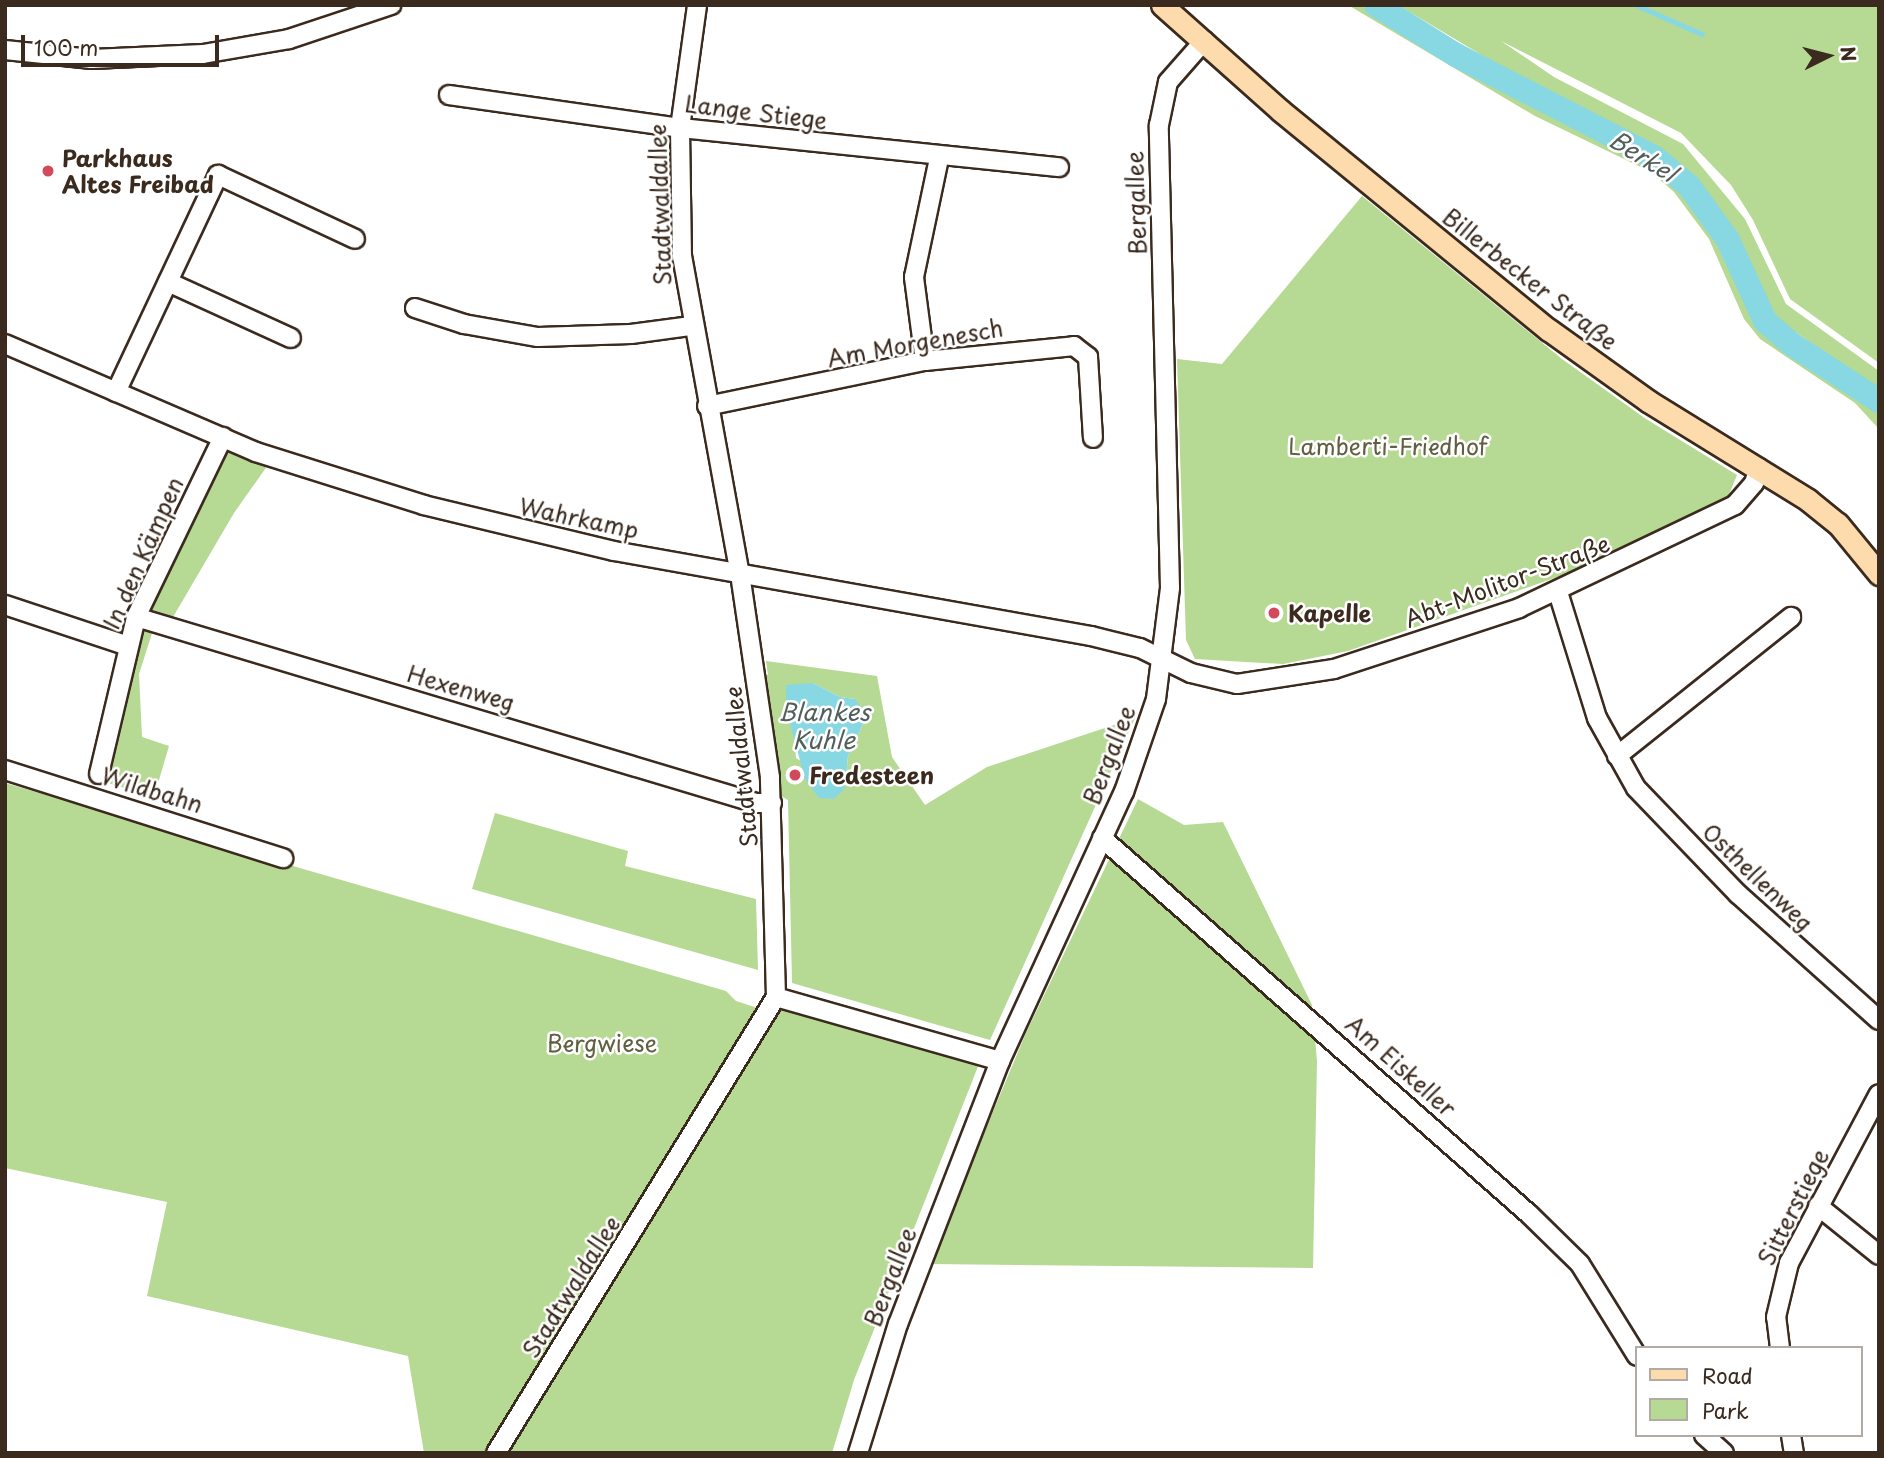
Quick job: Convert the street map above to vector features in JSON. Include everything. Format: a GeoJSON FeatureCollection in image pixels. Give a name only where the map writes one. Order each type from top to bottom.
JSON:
{"type":"FeatureCollection","features":[{"type":"Feature","properties":{"kind":"main road","name":"Billerbecker Straße"},"geometry":{"type":"LineString","coordinates":[[1162,5],[1329,152],[1549,330],[1648,401],[1759,468],[1838,524],[1877,565]]}},
{"type":"Feature","properties":{"kind":"street"},"geometry":{"type":"LineString","coordinates":[[5,50],[92,59],[203,54],[289,39],[391,5]]}},
{"type":"Feature","properties":{"kind":"street","name":"Stadtwaldallee"},"geometry":{"type":"LineString","coordinates":[[496,1453],[776,997],[772,803],[740,575],[691,326],[682,257],[680,128],[697,5]]}},
{"type":"Feature","properties":{"kind":"street","name":"Bergallee"},"geometry":{"type":"LineString","coordinates":[[858,1453],[898,1324],[1000,1060],[1143,743],[1165,658],[1170,555],[1159,125],[1168,82],[1204,41]]}},
{"type":"Feature","properties":{"kind":"street","name":"Lange Stiege"},"geometry":{"type":"LineString","coordinates":[[449,95],[680,128],[939,158],[1059,167]]}},
{"type":"Feature","properties":{"kind":"street"},"geometry":{"type":"LineString","coordinates":[[925,361],[914,277],[939,158]]}},
{"type":"Feature","properties":{"kind":"street"},"geometry":{"type":"LineString","coordinates":[[116,392],[218,175],[355,239]]}},
{"type":"Feature","properties":{"kind":"street"},"geometry":{"type":"LineString","coordinates":[[168,282],[292,338]]}},
{"type":"Feature","properties":{"kind":"street"},"geometry":{"type":"LineString","coordinates":[[415,308],[464,324],[538,337],[631,334],[691,326]]}},
{"type":"Feature","properties":{"kind":"street","name":"Wahrkamp"},"geometry":{"type":"LineString","coordinates":[[5,344],[256,452],[424,506],[614,551],[1091,636],[1165,658]]}},
{"type":"Feature","properties":{"kind":"street","name":"Am Morgenesch"},"geometry":{"type":"LineString","coordinates":[[707,406],[925,361],[1044,347],[1083,349],[1091,373],[1093,439]]}},
{"type":"Feature","properties":{"kind":"street","name":"In den Kämpen"},"geometry":{"type":"LineString","coordinates":[[99,774],[136,617],[223,437]]}},
{"type":"Feature","properties":{"kind":"street","name":"Abt-Molitor-Straße"},"geometry":{"type":"LineString","coordinates":[[1165,658],[1191,673],[1237,684],[1288,679],[1452,633],[1558,592],[1735,505],[1754,483],[1759,468]]}},
{"type":"Feature","properties":{"kind":"street","name":"Osthellenweg"},"geometry":{"type":"LineString","coordinates":[[1558,592],[1597,718],[1636,788],[1668,825],[1738,894],[1879,1020]]}},
{"type":"Feature","properties":{"kind":"street"},"geometry":{"type":"LineString","coordinates":[[5,605],[128,646]]}},
{"type":"Feature","properties":{"kind":"street","name":"Hexenweg"},"geometry":{"type":"LineString","coordinates":[[136,617],[755,803],[772,803]]}},
{"type":"Feature","properties":{"kind":"street"},"geometry":{"type":"LineString","coordinates":[[1617,756],[1791,617]]}},
{"type":"Feature","properties":{"kind":"street","name":"Wildbahn"},"geometry":{"type":"LineString","coordinates":[[5,771],[283,858]]}},
{"type":"Feature","properties":{"kind":"street","name":"Am Eiskeller"},"geometry":{"type":"LineString","coordinates":[[1102,838],[1530,1214],[1580,1264],[1636,1354]]}},
{"type":"Feature","properties":{"kind":"street"},"geometry":{"type":"LineString","coordinates":[[776,997],[1000,1060]]}},
{"type":"Feature","properties":{"kind":"street","name":"Sitterstiege"},"geometry":{"type":"LineString","coordinates":[[1780,1346],[1776,1317],[1780,1289],[1818,1206],[1879,1094]]}},
{"type":"Feature","properties":{"kind":"street"},"geometry":{"type":"LineString","coordinates":[[1818,1206],[1879,1255]]}},
{"type":"Feature","properties":{"kind":"street"},"geometry":{"type":"LineString","coordinates":[[1706,1437],[1724,1453]]}},
{"type":"Feature","properties":{"kind":"green space"},"geometry":{"type":"Polygon","coordinates":[[[1348,5],[1360,5],[1540,111],[1665,175],[1715,235],[1751,316],[1765,334],[1873,409],[1879,415],[1879,429],[1855,403],[1760,339],[1744,319],[1709,239],[1674,192],[1651,172],[1535,116],[1348,5]]]}},
{"type":"Feature","properties":{"kind":"green space"},"geometry":{"type":"Polygon","coordinates":[[[1398,5],[1879,5],[1879,363],[1790,299],[1753,220],[1731,185],[1681,133],[1501,41],[1554,77],[1683,144],[1745,219],[1786,304],[1879,371],[1879,390],[1781,322],[1767,306],[1731,227],[1692,175],[1665,151],[1547,94],[1398,5]]]}},
{"type":"Feature","properties":{"kind":"green space","name":"Lamberti-Friedhof"},"geometry":{"type":"Polygon","coordinates":[[[1362,196],[1562,359],[1646,419],[1737,475],[1728,497],[1594,564],[1348,651],[1283,664],[1195,659],[1186,640],[1177,359],[1222,364],[1362,196]]]}},
{"type":"Feature","properties":{"kind":"green space"},"geometry":{"type":"Polygon","coordinates":[[[227,442],[270,462],[234,513],[166,629],[154,627],[139,674],[142,737],[169,746],[154,797],[101,781],[131,650],[227,442]]]}},
{"type":"Feature","properties":{"kind":"green space"},"geometry":{"type":"Polygon","coordinates":[[[766,661],[877,676],[892,757],[925,805],[987,767],[1135,718],[990,1040],[792,983],[788,800],[776,793],[759,671],[768,675],[766,661]],[[813,683],[794,736],[796,758],[845,788],[848,756],[864,722],[855,699],[840,697],[813,683]]]}},
{"type":"Feature","properties":{"kind":"green space","name":"Bergwiese"},"geometry":{"type":"Polygon","coordinates":[[[5,783],[726,991],[736,1001],[764,1010],[487,1453],[424,1453],[408,1356],[147,1296],[167,1202],[5,1168],[5,783]]]}},
{"type":"Feature","properties":{"kind":"green space"},"geometry":{"type":"Polygon","coordinates":[[[1138,799],[1184,825],[1223,822],[1312,1005],[1317,1061],[1313,1268],[929,1264],[1026,1033],[1138,799]]]}},
{"type":"Feature","properties":{"kind":"green space"},"geometry":{"type":"Polygon","coordinates":[[[495,813],[628,851],[625,866],[756,899],[758,970],[472,889],[495,813]]]}},
{"type":"Feature","properties":{"kind":"green space"},"geometry":{"type":"Polygon","coordinates":[[[782,1002],[979,1064],[854,1380],[832,1453],[501,1453],[782,1002]]]}},
{"type":"Feature","properties":{"kind":"water","name":"Blankes Kuhle"},"geometry":{"type":"Polygon","coordinates":[[[813,683],[840,697],[855,699],[863,709],[864,722],[848,756],[845,788],[834,799],[819,798],[805,779],[786,709],[786,685],[813,683]]]}},
{"type":"Feature","properties":{"kind":"waterway","name":"Berkel"},"geometry":{"type":"LineString","coordinates":[[1376,5],[1456,55],[1654,157],[1689,186],[1728,240],[1765,321],[1793,345],[1879,401]]}},
{"type":"Feature","properties":{"kind":"waterway"},"geometry":{"type":"LineString","coordinates":[[1636,5],[1702,34]]}},
{"type":"Feature","properties":{"kind":"place","name":"Parkhaus Altes Freibad"},"geometry":{"type":"Point","coordinates":[48,171]}},
{"type":"Feature","properties":{"kind":"place","name":"Kapelle"},"geometry":{"type":"Point","coordinates":[1274,613]}},
{"type":"Feature","properties":{"kind":"place","name":"Fredesteen"},"geometry":{"type":"Point","coordinates":[795,775]}}]}
